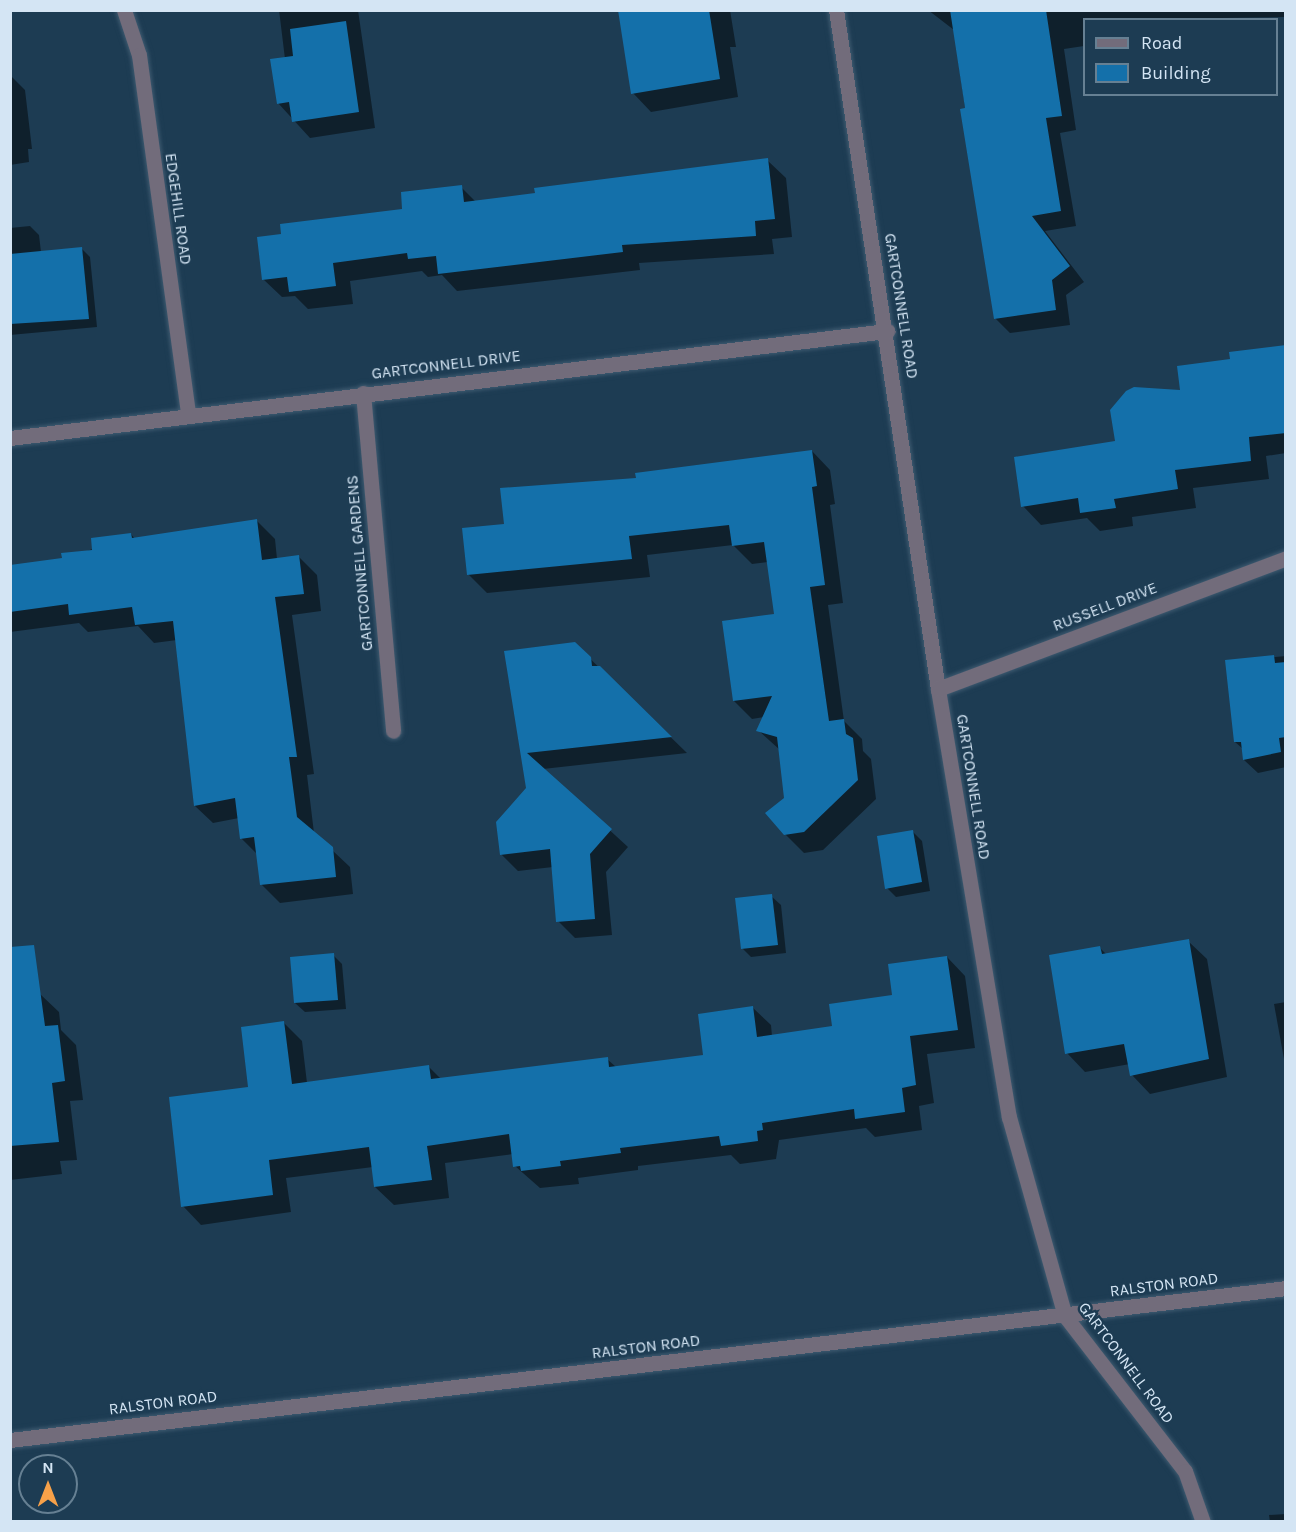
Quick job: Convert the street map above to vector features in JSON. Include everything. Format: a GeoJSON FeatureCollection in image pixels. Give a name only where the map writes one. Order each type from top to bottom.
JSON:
{"type":"FeatureCollection","features":[{"type":"Feature","properties":{"kind":"street","name":"EDGEHILL ROAD"},"geometry":{"type":"LineString","coordinates":[[124,10],[139,56],[188,414]]}},
{"type":"Feature","properties":{"kind":"street","name":"GARTCONNELL ROAD"},"geometry":{"type":"LineString","coordinates":[[836,10],[887,331],[938,689],[1010,1117],[1065,1316],[1185,1471],[1203,1521]]}},
{"type":"Feature","properties":{"kind":"street","name":"GARTCONNELL DRIVE"},"geometry":{"type":"LineString","coordinates":[[10,438],[188,414],[887,331]]}},
{"type":"Feature","properties":{"kind":"street","name":"GARTCONNELL GARDENS"},"geometry":{"type":"LineString","coordinates":[[363,393],[393,730]]}},
{"type":"Feature","properties":{"kind":"street","name":"RUSSELL DRIVE"},"geometry":{"type":"LineString","coordinates":[[938,689],[1286,558]]}},
{"type":"Feature","properties":{"kind":"street","name":"RALSTON ROAD"},"geometry":{"type":"LineString","coordinates":[[10,1440],[1286,1288]]}},
{"type":"Feature","properties":{"kind":"building"},"geometry":{"type":"Polygon","coordinates":[[[618,10],[709,10],[720,79],[631,94],[618,10]]]}},
{"type":"Feature","properties":{"kind":"building"},"geometry":{"type":"Polygon","coordinates":[[[950,10],[1046,10],[1062,116],[1046,118],[1061,211],[1032,216],[1070,266],[1052,280],[1056,310],[994,319],[960,109],[965,108],[950,10]]]}},
{"type":"Feature","properties":{"kind":"building"},"geometry":{"type":"Polygon","coordinates":[[[346,21],[359,112],[292,122],[289,102],[277,104],[270,59],[293,56],[290,29],[346,21]]]}},
{"type":"Feature","properties":{"kind":"building"},"geometry":{"type":"Polygon","coordinates":[[[768,158],[775,219],[755,221],[756,236],[622,245],[623,252],[438,274],[436,256],[408,259],[407,253],[333,263],[336,286],[289,292],[287,277],[262,280],[257,237],[281,234],[280,224],[402,209],[401,192],[462,185],[464,202],[535,193],[534,188],[768,158]]]}},
{"type":"Feature","properties":{"kind":"building"},"geometry":{"type":"Polygon","coordinates":[[[82,247],[89,319],[10,324],[10,254],[82,247]]]}},
{"type":"Feature","properties":{"kind":"building"},"geometry":{"type":"Polygon","coordinates":[[[1286,345],[1286,433],[1249,437],[1251,461],[1175,470],[1178,489],[1114,499],[1116,508],[1080,513],[1078,498],[1021,507],[1014,457],[1115,441],[1110,410],[1126,391],[1134,387],[1180,390],[1177,366],[1230,359],[1229,352],[1286,345]]]}},
{"type":"Feature","properties":{"kind":"building"},"geometry":{"type":"Polygon","coordinates":[[[812,450],[817,486],[812,487],[825,585],[810,587],[829,721],[844,719],[846,734],[853,738],[858,780],[804,832],[784,835],[765,813],[784,798],[777,737],[756,731],[772,696],[733,701],[722,621],[774,614],[764,542],[732,546],[729,525],[629,536],[632,559],[467,575],[462,528],[504,524],[500,488],[636,478],[635,473],[812,450]]]}},
{"type":"Feature","properties":{"kind":"building"},"geometry":{"type":"Polygon","coordinates":[[[257,519],[262,560],[299,555],[304,594],[275,597],[297,757],[289,757],[297,817],[333,847],[336,877],[260,885],[254,837],[240,839],[235,798],[194,806],[173,621],[135,625],[132,607],[69,615],[68,604],[10,612],[10,565],[62,558],[61,553],[92,550],[91,538],[131,533],[132,538],[257,519]]]}},
{"type":"Feature","properties":{"kind":"building"},"geometry":{"type":"Polygon","coordinates":[[[575,642],[591,657],[592,666],[600,666],[672,737],[527,753],[612,829],[590,854],[595,919],[556,922],[550,849],[500,855],[496,822],[526,788],[504,651],[575,642]]]}},
{"type":"Feature","properties":{"kind":"building"},"geometry":{"type":"Polygon","coordinates":[[[1274,655],[1275,663],[1286,662],[1286,737],[1279,738],[1281,752],[1243,760],[1241,742],[1234,742],[1225,660],[1274,655]]]}},
{"type":"Feature","properties":{"kind":"building"},"geometry":{"type":"Polygon","coordinates":[[[913,830],[922,882],[885,889],[877,836],[913,830]]]}},
{"type":"Feature","properties":{"kind":"building"},"geometry":{"type":"Polygon","coordinates":[[[772,894],[778,945],[741,949],[735,898],[772,894]]]}},
{"type":"Feature","properties":{"kind":"building"},"geometry":{"type":"Polygon","coordinates":[[[1189,939],[1209,1059],[1130,1076],[1124,1044],[1065,1054],[1049,955],[1100,946],[1102,954],[1189,939]]]}},
{"type":"Feature","properties":{"kind":"building"},"geometry":{"type":"Polygon","coordinates":[[[34,945],[45,1026],[58,1025],[65,1081],[52,1083],[59,1142],[10,1146],[10,947],[34,945]]]}},
{"type":"Feature","properties":{"kind":"building"},"geometry":{"type":"Polygon","coordinates":[[[334,953],[338,1000],[294,1003],[290,957],[334,953]]]}},
{"type":"Feature","properties":{"kind":"building"},"geometry":{"type":"Polygon","coordinates":[[[947,956],[958,1030],[910,1036],[916,1085],[902,1088],[905,1112],[855,1119],[854,1109],[762,1123],[763,1130],[757,1131],[758,1141],[721,1146],[719,1136],[620,1148],[621,1153],[560,1161],[561,1166],[521,1171],[520,1166],[513,1167],[509,1134],[427,1146],[432,1180],[374,1187],[369,1147],[269,1160],[273,1195],[181,1207],[169,1097],[248,1087],[241,1027],[284,1021],[292,1084],[429,1065],[431,1079],[608,1057],[609,1067],[703,1055],[698,1014],[753,1006],[757,1037],[832,1026],[829,1004],[892,995],[888,964],[947,956]]]}}]}
